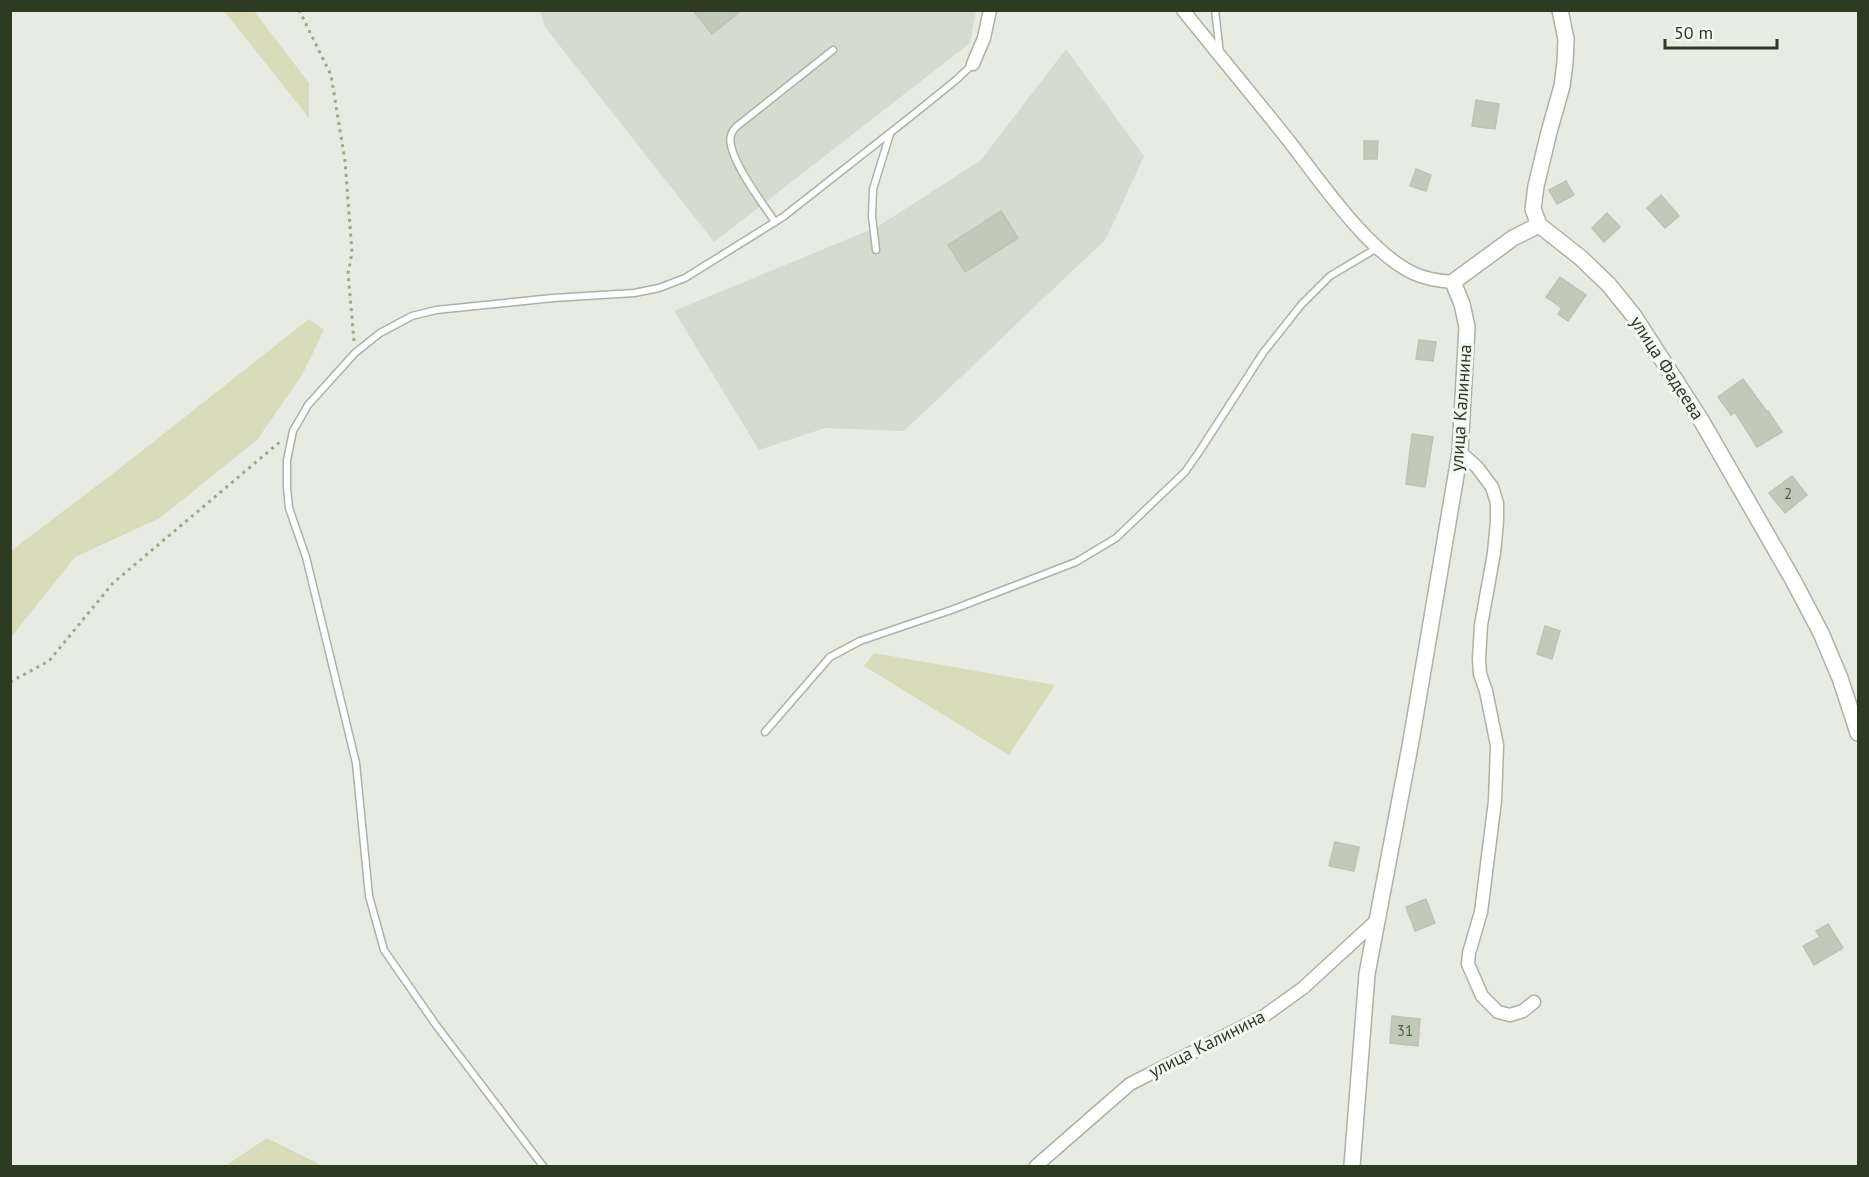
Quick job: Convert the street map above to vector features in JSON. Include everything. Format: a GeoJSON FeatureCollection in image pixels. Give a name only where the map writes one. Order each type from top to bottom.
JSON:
{"type":"FeatureCollection","features":[{"type":"Feature","properties":{"kind":"street"},"geometry":{"type":"LineString","coordinates":[[973,64],[984,38],[990,10]]}},
{"type":"Feature","properties":{"kind":"street"},"geometry":{"type":"LineString","coordinates":[[1183,10],[1377,248],[1412,273],[1430,279],[1453,282],[1513,238],[1539,225],[1533,209],[1536,186],[1562,87],[1565,63],[1566,39],[1560,10]]}},
{"type":"Feature","properties":{"kind":"street","name":"улица Фадеева"},"geometry":{"type":"LineString","coordinates":[[1539,225],[1581,258],[1609,285],[1634,316],[1701,420],[1821,633],[1840,678],[1858,733]]}},
{"type":"Feature","properties":{"kind":"street","name":"улица Калинина"},"geometry":{"type":"LineString","coordinates":[[1352,1167],[1367,974],[1411,741],[1460,452],[1467,327],[1462,303],[1453,282]]}},
{"type":"Feature","properties":{"kind":"street"},"geometry":{"type":"LineString","coordinates":[[1460,452],[1477,467],[1492,487],[1497,503],[1494,553],[1481,625],[1479,659],[1480,674],[1486,691],[1497,745],[1495,801],[1481,912],[1468,953],[1468,964],[1482,996],[1498,1012],[1510,1015],[1523,1011],[1534,1002]]}},
{"type":"Feature","properties":{"kind":"street","name":"улица Калинина"},"geometry":{"type":"LineString","coordinates":[[1036,1167],[1130,1084],[1264,1016],[1303,988],[1377,920]]}},
{"type":"Feature","properties":{"kind":"lane"},"geometry":{"type":"LineString","coordinates":[[1215,10],[1221,57]]}},
{"type":"Feature","properties":{"kind":"lane"},"geometry":{"type":"LineString","coordinates":[[775,222],[739,166],[731,148],[731,136],[736,127],[833,50]]}},
{"type":"Feature","properties":{"kind":"lane"},"geometry":{"type":"LineString","coordinates":[[543,1167],[436,1025],[384,950],[369,896],[356,763],[306,557],[290,508],[287,460],[293,431],[308,405],[355,353],[380,333],[412,316],[436,310],[634,293],[659,288],[685,278],[775,222],[890,133],[973,64]]}},
{"type":"Feature","properties":{"kind":"lane"},"geometry":{"type":"LineString","coordinates":[[876,250],[872,216],[873,189],[890,133]]}},
{"type":"Feature","properties":{"kind":"lane"},"geometry":{"type":"LineString","coordinates":[[765,732],[830,657],[860,641],[954,609],[1076,562],[1116,538],[1185,472],[1263,353],[1301,305],[1330,276],[1377,248]]}},
{"type":"Feature","properties":{"kind":"path"},"geometry":{"type":"LineString","coordinates":[[299,10],[331,75],[345,161],[352,253],[348,273],[355,353]]}},
{"type":"Feature","properties":{"kind":"path"},"geometry":{"type":"LineString","coordinates":[[10,682],[49,661],[113,583],[293,431]]}},
{"type":"Feature","properties":{"kind":"shaded area"},"geometry":{"type":"Polygon","coordinates":[[[540,11],[976,11],[970,43],[714,242],[545,27],[540,11]]]}},
{"type":"Feature","properties":{"kind":"shaded area"},"geometry":{"type":"Polygon","coordinates":[[[1066,49],[1144,156],[1106,239],[904,431],[825,428],[759,450],[674,311],[877,227],[981,160],[1066,49]]]}},
{"type":"Feature","properties":{"kind":"green space"},"geometry":{"type":"Polygon","coordinates":[[[224,11],[254,11],[309,83],[309,118],[224,11]]]}},
{"type":"Feature","properties":{"kind":"green space"},"geometry":{"type":"Polygon","coordinates":[[[309,319],[324,330],[302,375],[257,440],[160,518],[75,557],[11,637],[11,551],[309,319]]]}},
{"type":"Feature","properties":{"kind":"green space"},"geometry":{"type":"Polygon","coordinates":[[[874,653],[1055,685],[1009,755],[864,666],[874,653]]]}},
{"type":"Feature","properties":{"kind":"green space"},"geometry":{"type":"Polygon","coordinates":[[[267,1138],[323,1166],[225,1166],[267,1138]]]}},
{"type":"Feature","properties":{"kind":"building"},"geometry":{"type":"Polygon","coordinates":[[[693,10],[742,10],[712,34],[693,10]]]}},
{"type":"Feature","properties":{"kind":"building"},"geometry":{"type":"Polygon","coordinates":[[[1476,100],[1499,104],[1495,129],[1472,126],[1476,100]]]}},
{"type":"Feature","properties":{"kind":"building"},"geometry":{"type":"Polygon","coordinates":[[[1364,141],[1378,141],[1377,159],[1364,159],[1364,141]]]}},
{"type":"Feature","properties":{"kind":"building"},"geometry":{"type":"Polygon","coordinates":[[[1416,169],[1431,175],[1426,191],[1410,186],[1416,169]]]}},
{"type":"Feature","properties":{"kind":"building"},"geometry":{"type":"Polygon","coordinates":[[[1566,181],[1574,195],[1557,204],[1549,190],[1566,181]]]}},
{"type":"Feature","properties":{"kind":"building"},"geometry":{"type":"Polygon","coordinates":[[[1661,195],[1679,216],[1665,228],[1647,208],[1661,195]]]}},
{"type":"Feature","properties":{"kind":"building"},"geometry":{"type":"Polygon","coordinates":[[[1001,211],[1018,238],[965,272],[948,245],[1001,211]]]}},
{"type":"Feature","properties":{"kind":"building"},"geometry":{"type":"Polygon","coordinates":[[[1607,213],[1620,227],[1604,242],[1592,228],[1607,213]]]}},
{"type":"Feature","properties":{"kind":"building"},"geometry":{"type":"Polygon","coordinates":[[[1560,277],[1586,295],[1568,321],[1558,314],[1562,308],[1546,297],[1560,277]]]}},
{"type":"Feature","properties":{"kind":"building"},"geometry":{"type":"Polygon","coordinates":[[[1419,340],[1436,342],[1433,361],[1416,359],[1419,340]]]}},
{"type":"Feature","properties":{"kind":"building"},"geometry":{"type":"Polygon","coordinates":[[[1743,379],[1782,432],[1757,447],[1735,412],[1731,415],[1718,397],[1743,379]]]}},
{"type":"Feature","properties":{"kind":"building"},"geometry":{"type":"Polygon","coordinates":[[[1412,434],[1433,437],[1425,487],[1406,484],[1412,434]]]}},
{"type":"Feature","properties":{"kind":"building"},"geometry":{"type":"Polygon","coordinates":[[[1792,476],[1807,495],[1785,513],[1769,493],[1792,476]]]}},
{"type":"Feature","properties":{"kind":"building"},"geometry":{"type":"Polygon","coordinates":[[[1545,626],[1560,631],[1552,659],[1537,654],[1545,626]]]}},
{"type":"Feature","properties":{"kind":"building"},"geometry":{"type":"Polygon","coordinates":[[[1335,842],[1359,847],[1354,871],[1329,866],[1335,842]]]}},
{"type":"Feature","properties":{"kind":"building"},"geometry":{"type":"Polygon","coordinates":[[[1426,899],[1435,923],[1415,931],[1406,907],[1426,899]]]}},
{"type":"Feature","properties":{"kind":"building"},"geometry":{"type":"Polygon","coordinates":[[[1828,924],[1843,948],[1814,965],[1803,946],[1820,937],[1816,931],[1828,924]]]}},
{"type":"Feature","properties":{"kind":"building"},"geometry":{"type":"Polygon","coordinates":[[[1392,1016],[1420,1019],[1418,1046],[1390,1043],[1392,1016]]]}}]}
